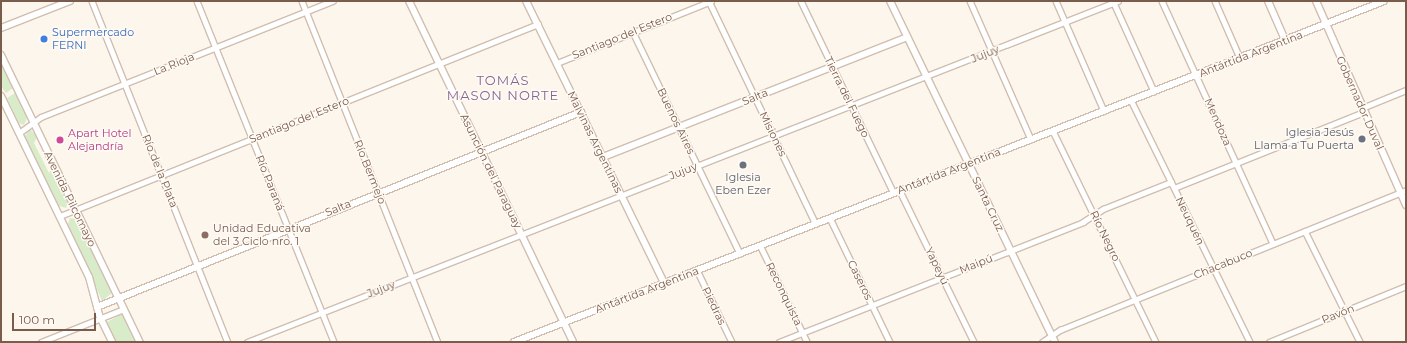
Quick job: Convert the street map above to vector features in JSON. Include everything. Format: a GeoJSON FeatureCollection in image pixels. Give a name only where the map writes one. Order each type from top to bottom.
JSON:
{"type":"FeatureCollection","features":[{"type":"Feature","properties":{"kind":"main road"},"geometry":{"type":"LineString","coordinates":[[1,28],[70,1]]}},
{"type":"Feature","properties":{"kind":"main road","name":"Asunción del Paraguay"},"geometry":{"type":"LineString","coordinates":[[409,1],[573,342]]}},
{"type":"Feature","properties":{"kind":"main road","name":"Malvinas Argentinas"},"geometry":{"type":"LineString","coordinates":[[526,1],[664,283]]}},
{"type":"Feature","properties":{"kind":"main road","name":"Santa Cruz"},"geometry":{"type":"LineString","coordinates":[[890,1],[1055,342]]}},
{"type":"Feature","properties":{"kind":"main road"},"geometry":{"type":"LineString","coordinates":[[1268,1],[1285,40]]}},
{"type":"Feature","properties":{"kind":"main road","name":"Gobernador Duval"},"geometry":{"type":"LineString","coordinates":[[1316,1],[1363,110],[1403,191],[1406,205]]}},
{"type":"Feature","properties":{"kind":"main road","name":"Antártida Argentina"},"geometry":{"type":"LineString","coordinates":[[514,342],[1384,1]]}},
{"type":"Feature","properties":{"kind":"main road","name":"Salta"},"geometry":{"type":"LineString","coordinates":[[602,157],[907,36]]}},
{"type":"Feature","properties":{"kind":"main road","name":"Avenida Pilcomayo"},"geometry":{"type":"LineString","coordinates":[[1,55],[140,342]]}},
{"type":"Feature","properties":{"kind":"main road","name":"Avenida Pilcomayo"},"geometry":{"type":"LineString","coordinates":[[1,96],[89,277],[101,319],[112,342]]}},
{"type":"Feature","properties":{"kind":"main road","name":"Salta"},"geometry":{"type":"LineString","coordinates":[[97,306],[118,296],[581,112]]}},
{"type":"Feature","properties":{"kind":"street","name":"Río de la Plata"},"geometry":{"type":"LineString","coordinates":[[92,1],[228,342]]}},
{"type":"Feature","properties":{"kind":"street","name":"Río Paraná"},"geometry":{"type":"LineString","coordinates":[[197,1],[334,342]]}},
{"type":"Feature","properties":{"kind":"street","name":"Río Bermejo"},"geometry":{"type":"LineString","coordinates":[[302,1],[438,342]]}},
{"type":"Feature","properties":{"kind":"street","name":"La Rioja"},"geometry":{"type":"LineString","coordinates":[[19,133],[33,122],[333,1]]}},
{"type":"Feature","properties":{"kind":"street","name":"Santiago del Estero"},"geometry":{"type":"LineString","coordinates":[[556,63],[710,1]]}},
{"type":"Feature","properties":{"kind":"street","name":"Misiones"},"geometry":{"type":"LineString","coordinates":[[710,1],[816,224]]}},
{"type":"Feature","properties":{"kind":"street","name":"Tierra del Fuego"},"geometry":{"type":"LineString","coordinates":[[801,1],[851,105],[897,192]]}},
{"type":"Feature","properties":{"kind":"street"},"geometry":{"type":"LineString","coordinates":[[970,1],[1031,139]]}},
{"type":"Feature","properties":{"kind":"street"},"geometry":{"type":"LineString","coordinates":[[1056,1],[1104,111]]}},
{"type":"Feature","properties":{"kind":"street","name":"Mendoza"},"geometry":{"type":"LineString","coordinates":[[1162,1],[1273,244]]}},
{"type":"Feature","properties":{"kind":"street"},"geometry":{"type":"LineString","coordinates":[[1215,1],[1240,58]]}},
{"type":"Feature","properties":{"kind":"street"},"geometry":{"type":"LineString","coordinates":[[1116,2],[1154,91]]}},
{"type":"Feature","properties":{"kind":"street","name":"Jujuy"},"geometry":{"type":"LineString","coordinates":[[247,342],[1116,2]]}},
{"type":"Feature","properties":{"kind":"street","name":"Santiago del Estero"},"geometry":{"type":"LineString","coordinates":[[60,216],[538,24]]}},
{"type":"Feature","properties":{"kind":"street","name":"Buenos Aires"},"geometry":{"type":"LineString","coordinates":[[633,32],[740,254]]}},
{"type":"Feature","properties":{"kind":"street"},"geometry":{"type":"LineString","coordinates":[[1174,188],[1363,110],[1406,90]]}},
{"type":"Feature","properties":{"kind":"street","name":"Neuquén"},"geometry":{"type":"LineString","coordinates":[[1131,100],[1250,342]]}},
{"type":"Feature","properties":{"kind":"street","name":"Río Negro"},"geometry":{"type":"LineString","coordinates":[[1053,131],[1156,342]]}},
{"type":"Feature","properties":{"kind":"street","name":"Maipú"},"geometry":{"type":"LineString","coordinates":[[779,342],[1011,251],[1171,182]]}},
{"type":"Feature","properties":{"kind":"street","name":"Chacabuco"},"geometry":{"type":"LineString","coordinates":[[1042,342],[1052,335],[1135,299],[1403,191]]}},
{"type":"Feature","properties":{"kind":"street","name":"Yapeyú"},"geometry":{"type":"LineString","coordinates":[[897,192],[942,278],[972,342]]}},
{"type":"Feature","properties":{"kind":"street","name":"Caseros"},"geometry":{"type":"LineString","coordinates":[[830,218],[890,342]]}},
{"type":"Feature","properties":{"kind":"street"},"geometry":{"type":"LineString","coordinates":[[1305,231],[1360,342]]}},
{"type":"Feature","properties":{"kind":"street","name":"Reconquista"},"geometry":{"type":"LineString","coordinates":[[760,246],[807,342]]}},
{"type":"Feature","properties":{"kind":"street","name":"Piedras"},"geometry":{"type":"LineString","coordinates":[[697,270],[732,342]]}},
{"type":"Feature","properties":{"kind":"street","name":"Pavón"},"geometry":{"type":"LineString","coordinates":[[1269,342],[1406,286]]}},
{"type":"Feature","properties":{"kind":"street"},"geometry":{"type":"LineString","coordinates":[[41,342],[124,309]]}},
{"type":"Feature","properties":{"kind":"green space"},"geometry":{"type":"Polygon","coordinates":[[[1,64],[13,88],[6,93],[1,86],[1,64]]]}},
{"type":"Feature","properties":{"kind":"green space"},"geometry":{"type":"Polygon","coordinates":[[[15,93],[27,118],[24,125],[19,123],[7,98],[15,93]]]}},
{"type":"Feature","properties":{"kind":"green space"},"geometry":{"type":"Polygon","coordinates":[[[30,129],[37,137],[34,143],[49,173],[52,168],[68,202],[66,208],[59,206],[25,136],[30,129]]]}},
{"type":"Feature","properties":{"kind":"green space"},"geometry":{"type":"Polygon","coordinates":[[[70,218],[76,219],[112,293],[102,301],[68,224],[70,218]]]}},
{"type":"Feature","properties":{"kind":"green space"},"geometry":{"type":"Polygon","coordinates":[[[122,314],[136,342],[116,342],[107,322],[122,314]]]}},
{"type":"Feature","properties":{"kind":"place","name":"Supermercado FERNI"},"geometry":{"type":"Point","coordinates":[44,39]}},
{"type":"Feature","properties":{"kind":"place","name":"Iglesia Jesús Llama a Tu Puerta"},"geometry":{"type":"Point","coordinates":[1362,139]}},
{"type":"Feature","properties":{"kind":"place","name":"Apart Hotel Alejandría"},"geometry":{"type":"Point","coordinates":[60,140]}},
{"type":"Feature","properties":{"kind":"place","name":"Iglesia Eben Ezer"},"geometry":{"type":"Point","coordinates":[743,165]}},
{"type":"Feature","properties":{"kind":"place","name":"Unidad Educativa del 3 Ciclo nro. 1"},"geometry":{"type":"Point","coordinates":[205,235]}},
{"type":"Feature","properties":{"kind":"district","name":"TOMÁS MASON NORTE"},"geometry":{"type":"Point","coordinates":[503,88]}}]}
